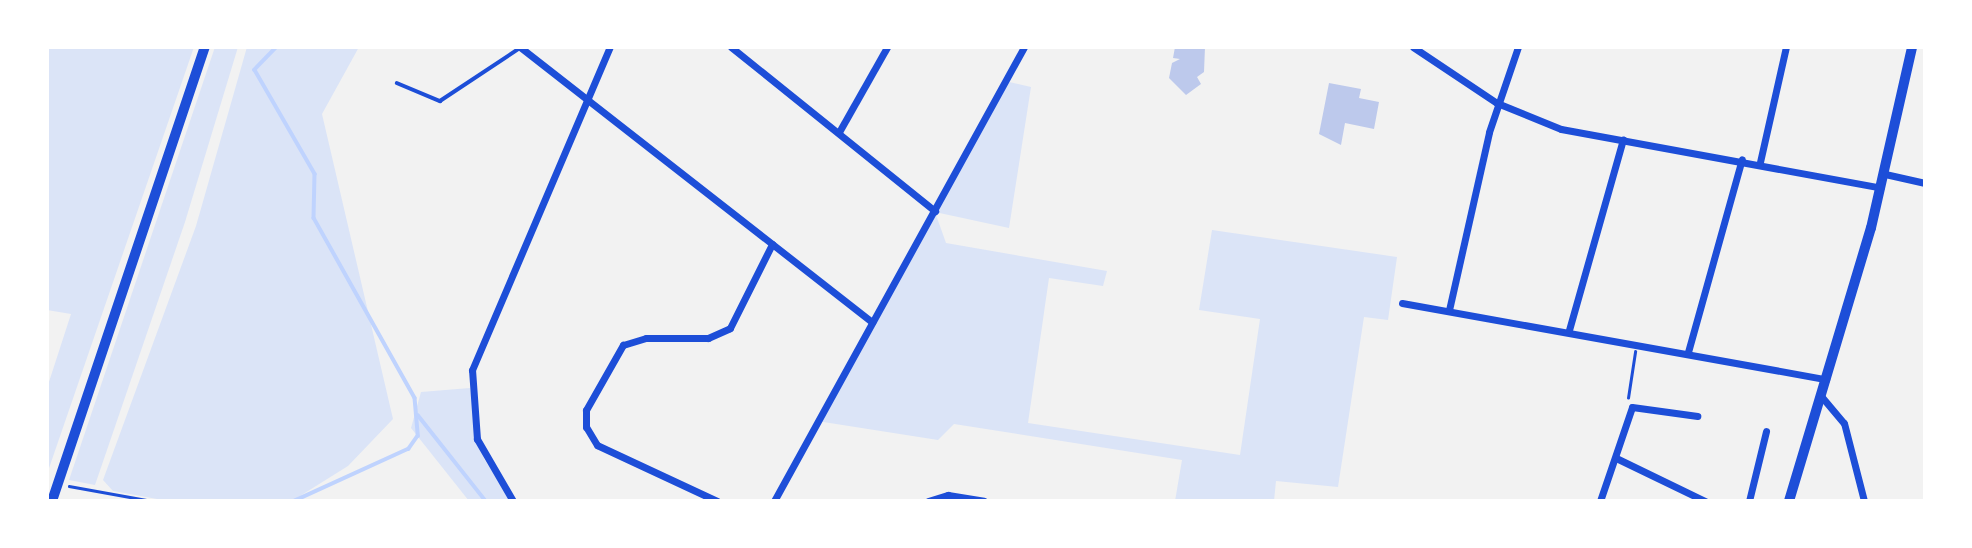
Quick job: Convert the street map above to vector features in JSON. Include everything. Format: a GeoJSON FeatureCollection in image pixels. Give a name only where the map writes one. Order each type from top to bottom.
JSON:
{"type":"FeatureCollection","features":[{"type":"Feature","properties":{"kind":"main road"},"geometry":{"type":"LineString","coordinates":[[52,501],[205,47]]}},
{"type":"Feature","properties":{"kind":"main road"},"geometry":{"type":"LineString","coordinates":[[1788,501],[1885,174],[1912,47]]}},
{"type":"Feature","properties":{"kind":"street"},"geometry":{"type":"LineString","coordinates":[[520,47],[872,322]]}},
{"type":"Feature","properties":{"kind":"street"},"geometry":{"type":"LineString","coordinates":[[513,501],[477,439],[472,370],[610,47]]}},
{"type":"Feature","properties":{"kind":"street"},"geometry":{"type":"LineString","coordinates":[[731,47],[935,211]]}},
{"type":"Feature","properties":{"kind":"street"},"geometry":{"type":"LineString","coordinates":[[839,132],[887,47]]}},
{"type":"Feature","properties":{"kind":"street"},"geometry":{"type":"LineString","coordinates":[[774,501],[1024,47]]}},
{"type":"Feature","properties":{"kind":"street"},"geometry":{"type":"LineString","coordinates":[[1413,47],[1425,52],[1497,103],[1561,129],[1760,162],[1881,188]]}},
{"type":"Feature","properties":{"kind":"street"},"geometry":{"type":"LineString","coordinates":[[1449,310],[1497,103],[1518,47]]}},
{"type":"Feature","properties":{"kind":"street"},"geometry":{"type":"LineString","coordinates":[[1760,162],[1786,47]]}},
{"type":"Feature","properties":{"kind":"street"},"geometry":{"type":"LineString","coordinates":[[1569,330],[1623,139]]}},
{"type":"Feature","properties":{"kind":"street"},"geometry":{"type":"LineString","coordinates":[[1688,352],[1742,159]]}},
{"type":"Feature","properties":{"kind":"street"},"geometry":{"type":"LineString","coordinates":[[1885,174],[1925,183]]}},
{"type":"Feature","properties":{"kind":"street"},"geometry":{"type":"LineString","coordinates":[[717,501],[597,445],[586,427],[586,410],[612,355],[629,342],[708,338],[730,328],[772,244]]}},
{"type":"Feature","properties":{"kind":"street"},"geometry":{"type":"LineString","coordinates":[[1402,303],[1636,342],[1826,379]]}},
{"type":"Feature","properties":{"kind":"street"},"geometry":{"type":"LineString","coordinates":[[1821,396],[1844,422],[1864,501]]}},
{"type":"Feature","properties":{"kind":"street"},"geometry":{"type":"LineString","coordinates":[[1600,501],[1632,407],[1697,415]]}},
{"type":"Feature","properties":{"kind":"street"},"geometry":{"type":"LineString","coordinates":[[1749,501],[1766,432]]}},
{"type":"Feature","properties":{"kind":"street"},"geometry":{"type":"LineString","coordinates":[[1616,458],[1705,501]]}},
{"type":"Feature","properties":{"kind":"street"},"geometry":{"type":"LineString","coordinates":[[928,501],[948,495],[985,501]]}},
{"type":"Feature","properties":{"kind":"lane"},"geometry":{"type":"LineString","coordinates":[[397,83],[440,101],[520,47]]}},
{"type":"Feature","properties":{"kind":"path"},"geometry":{"type":"LineString","coordinates":[[1632,407],[1628,397],[1636,342]]}},
{"type":"Feature","properties":{"kind":"path"},"geometry":{"type":"LineString","coordinates":[[88,489],[152,501]]}},
{"type":"Feature","properties":{"kind":"shaded area"},"geometry":{"type":"Polygon","coordinates":[[[47,47],[194,47],[47,474],[47,388],[71,314],[47,310],[47,47]]]}},
{"type":"Feature","properties":{"kind":"shaded area"},"geometry":{"type":"Polygon","coordinates":[[[215,47],[238,47],[185,222],[95,485],[69,480],[215,47]]]}},
{"type":"Feature","properties":{"kind":"shaded area"},"geometry":{"type":"Polygon","coordinates":[[[247,47],[359,47],[322,114],[393,419],[348,466],[292,501],[168,501],[113,491],[103,480],[196,226],[247,47]]]}},
{"type":"Feature","properties":{"kind":"shaded area"},"geometry":{"type":"Polygon","coordinates":[[[1005,81],[1031,87],[1009,228],[935,212],[946,243],[1107,271],[1103,286],[1049,278],[1028,423],[1240,455],[1260,319],[1199,310],[1212,230],[1397,257],[1388,320],[1364,317],[1338,487],[1276,481],[1274,501],[1175,501],[1182,460],[954,424],[938,440],[817,421],[1005,81]]]}},
{"type":"Feature","properties":{"kind":"shaded area"},"geometry":{"type":"Polygon","coordinates":[[[470,388],[484,459],[513,501],[469,501],[411,428],[421,392],[470,388]]]}},
{"type":"Feature","properties":{"kind":"building"},"geometry":{"type":"Polygon","coordinates":[[[1175,47],[1205,47],[1204,72],[1197,77],[1201,84],[1186,95],[1169,78],[1172,63],[1180,59],[1173,58],[1175,47]]]}},
{"type":"Feature","properties":{"kind":"building"},"geometry":{"type":"Polygon","coordinates":[[[1329,83],[1361,89],[1359,98],[1379,102],[1374,129],[1345,123],[1341,145],[1319,134],[1329,83]]]}},
{"type":"Feature","properties":{"kind":"waterway"},"geometry":{"type":"LineString","coordinates":[[277,47],[255,70],[315,174],[314,218],[415,398],[418,436],[409,449],[295,501]]}},
{"type":"Feature","properties":{"kind":"waterway"},"geometry":{"type":"LineString","coordinates":[[418,415],[486,501]]}}]}
